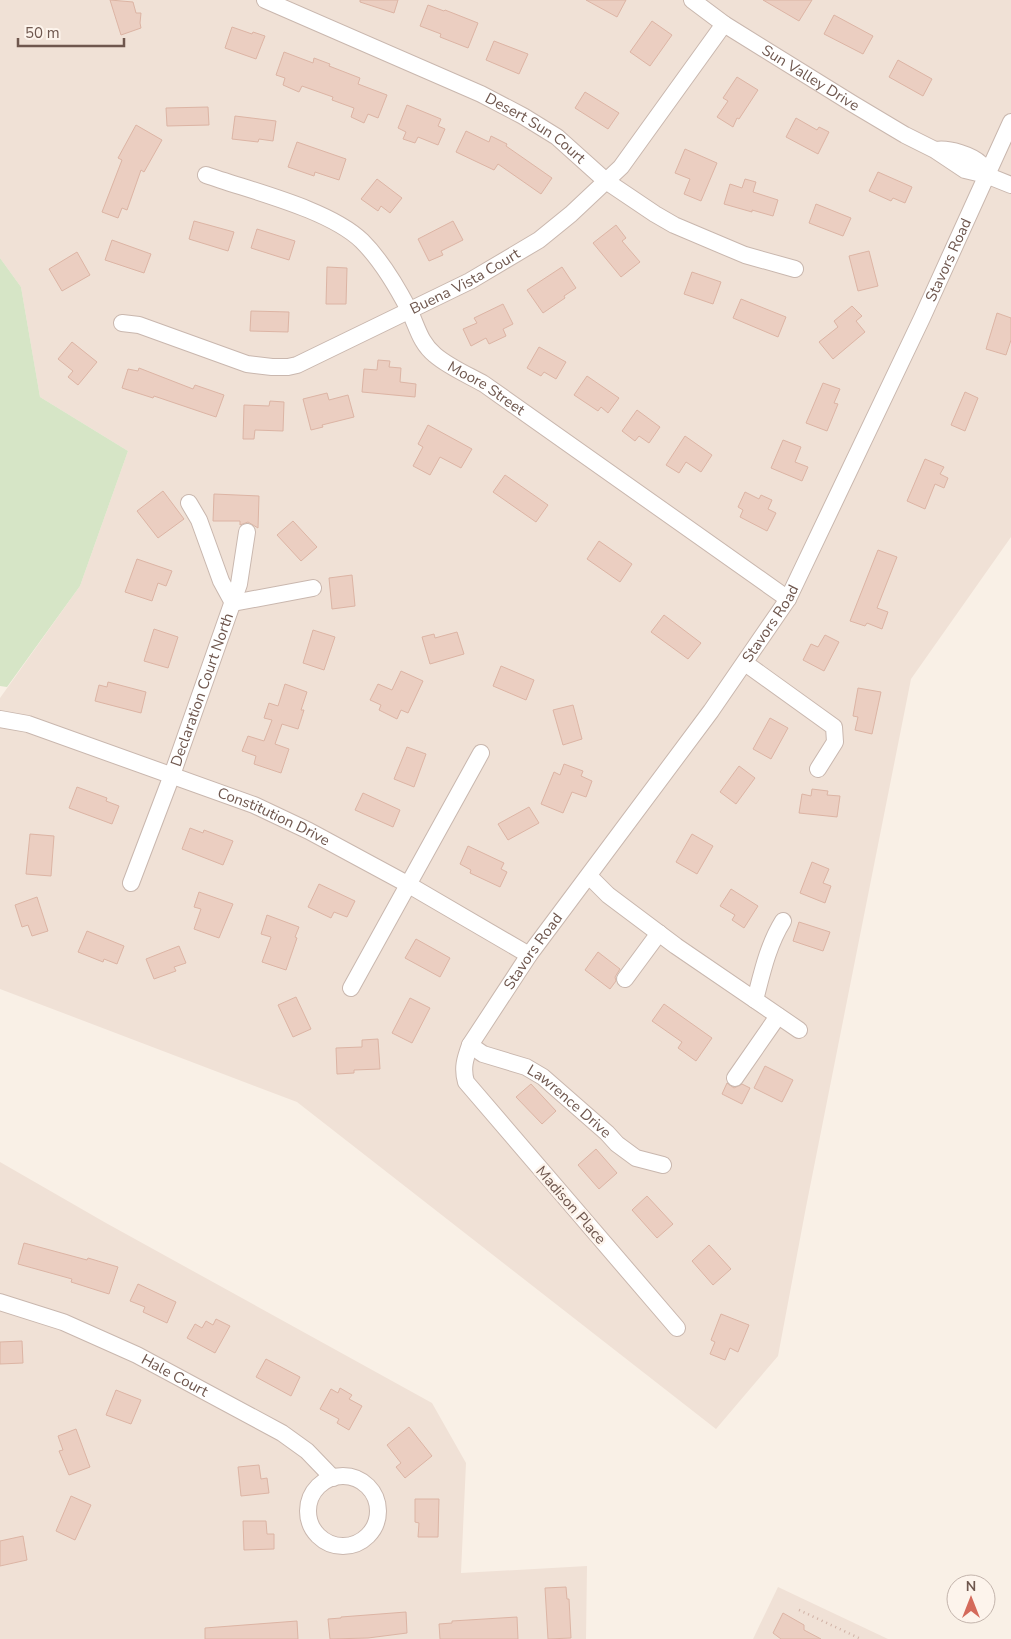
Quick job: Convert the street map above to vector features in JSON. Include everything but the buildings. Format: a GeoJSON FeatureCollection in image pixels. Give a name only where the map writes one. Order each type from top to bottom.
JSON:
{"type":"FeatureCollection","features":[{"type":"Feature","properties":{"kind":"street","name":"Desert Sun Court"},"geometry":{"type":"LineString","coordinates":[[265,0],[481,94],[523,116],[557,137],[606,181],[655,214],[745,256],[795,269]]}},
{"type":"Feature","properties":{"kind":"street","name":"Sun Valley Drive"},"geometry":{"type":"LineString","coordinates":[[692,0],[724,24],[904,134],[935,150],[943,149],[958,152],[982,164],[986,175]]}},
{"type":"Feature","properties":{"kind":"street","name":"Buena Vista Court"},"geometry":{"type":"LineString","coordinates":[[122,323],[139,325],[247,364],[272,368],[297,365],[410,312],[477,277],[539,240],[571,214],[621,167],[724,24]]}},
{"type":"Feature","properties":{"kind":"street","name":"Stavors Road"},"geometry":{"type":"LineString","coordinates":[[466,1082],[463,1071],[464,1059],[470,1045],[530,955],[711,712],[788,599],[918,326],[1011,122]]}},
{"type":"Feature","properties":{"kind":"street","name":"Moore Street"},"geometry":{"type":"LineString","coordinates":[[206,175],[325,217],[350,230],[384,267],[410,312],[418,333],[434,354],[448,365],[484,384],[788,599]]}},
{"type":"Feature","properties":{"kind":"street"},"geometry":{"type":"LineString","coordinates":[[986,175],[1011,186]]}},
{"type":"Feature","properties":{"kind":"street"},"geometry":{"type":"LineString","coordinates":[[189,503],[199,520],[221,581],[233,603],[313,588]]}},
{"type":"Feature","properties":{"kind":"street","name":"Declaration Court North"},"geometry":{"type":"LineString","coordinates":[[131,883],[172,776],[233,603],[242,572],[247,532]]}},
{"type":"Feature","properties":{"kind":"street"},"geometry":{"type":"LineString","coordinates":[[745,662],[834,727],[835,742],[818,769]]}},
{"type":"Feature","properties":{"kind":"street","name":"Constitution Drive"},"geometry":{"type":"LineString","coordinates":[[0,719],[28,724],[254,805],[309,830],[530,955]]}},
{"type":"Feature","properties":{"kind":"street"},"geometry":{"type":"LineString","coordinates":[[351,988],[481,753]]}},
{"type":"Feature","properties":{"kind":"street"},"geometry":{"type":"LineString","coordinates":[[588,876],[608,895],[659,933],[798,1030]]}},
{"type":"Feature","properties":{"kind":"street"},"geometry":{"type":"LineString","coordinates":[[755,1000],[770,946],[775,934],[784,921]]}},
{"type":"Feature","properties":{"kind":"street"},"geometry":{"type":"LineString","coordinates":[[625,979],[659,933]]}},
{"type":"Feature","properties":{"kind":"street"},"geometry":{"type":"LineString","coordinates":[[735,1078],[778,1016]]}},
{"type":"Feature","properties":{"kind":"street","name":"Lawrence Drive"},"geometry":{"type":"LineString","coordinates":[[470,1045],[483,1054],[526,1067],[543,1077],[617,1144],[636,1158],[663,1165]]}},
{"type":"Feature","properties":{"kind":"street","name":"Madison Place"},"geometry":{"type":"LineString","coordinates":[[466,1082],[677,1328]]}},
{"type":"Feature","properties":{"kind":"street","name":"Hale Court"},"geometry":{"type":"LineString","coordinates":[[0,1302],[63,1322],[137,1355],[282,1433],[307,1451],[333,1478]]}},
{"type":"Feature","properties":{"kind":"street"},"geometry":{"type":"LineString","coordinates":[[342,1476],[359,1480],[366,1485],[376,1499],[378,1516],[371,1533],[358,1544],[340,1546],[324,1541],[317,1535],[308,1519],[309,1502],[312,1494],[325,1481],[333,1478],[342,1476]]}},
{"type":"Feature","properties":{"kind":"path"},"geometry":{"type":"LineString","coordinates":[[799,1610],[861,1639]]}},
{"type":"Feature","properties":{"kind":"shaded area"},"geometry":{"type":"Polygon","coordinates":[[[0,0],[1011,0],[1011,537],[911,679],[778,1356],[716,1429],[297,1102],[0,989],[0,698],[80,586],[128,451],[40,397],[21,287],[0,258],[0,0]]]}},
{"type":"Feature","properties":{"kind":"shaded area"},"geometry":{"type":"Polygon","coordinates":[[[0,1162],[106,1223],[432,1403],[466,1463],[461,1573],[587,1566],[586,1639],[0,1639],[0,1162]]]}},
{"type":"Feature","properties":{"kind":"shaded area"},"geometry":{"type":"Polygon","coordinates":[[[778,1587],[888,1639],[753,1639],[778,1587]]]}},
{"type":"Feature","properties":{"kind":"green space"},"geometry":{"type":"Polygon","coordinates":[[[0,258],[21,287],[40,397],[128,451],[80,586],[7,687],[0,686],[0,258]]]}}]}
